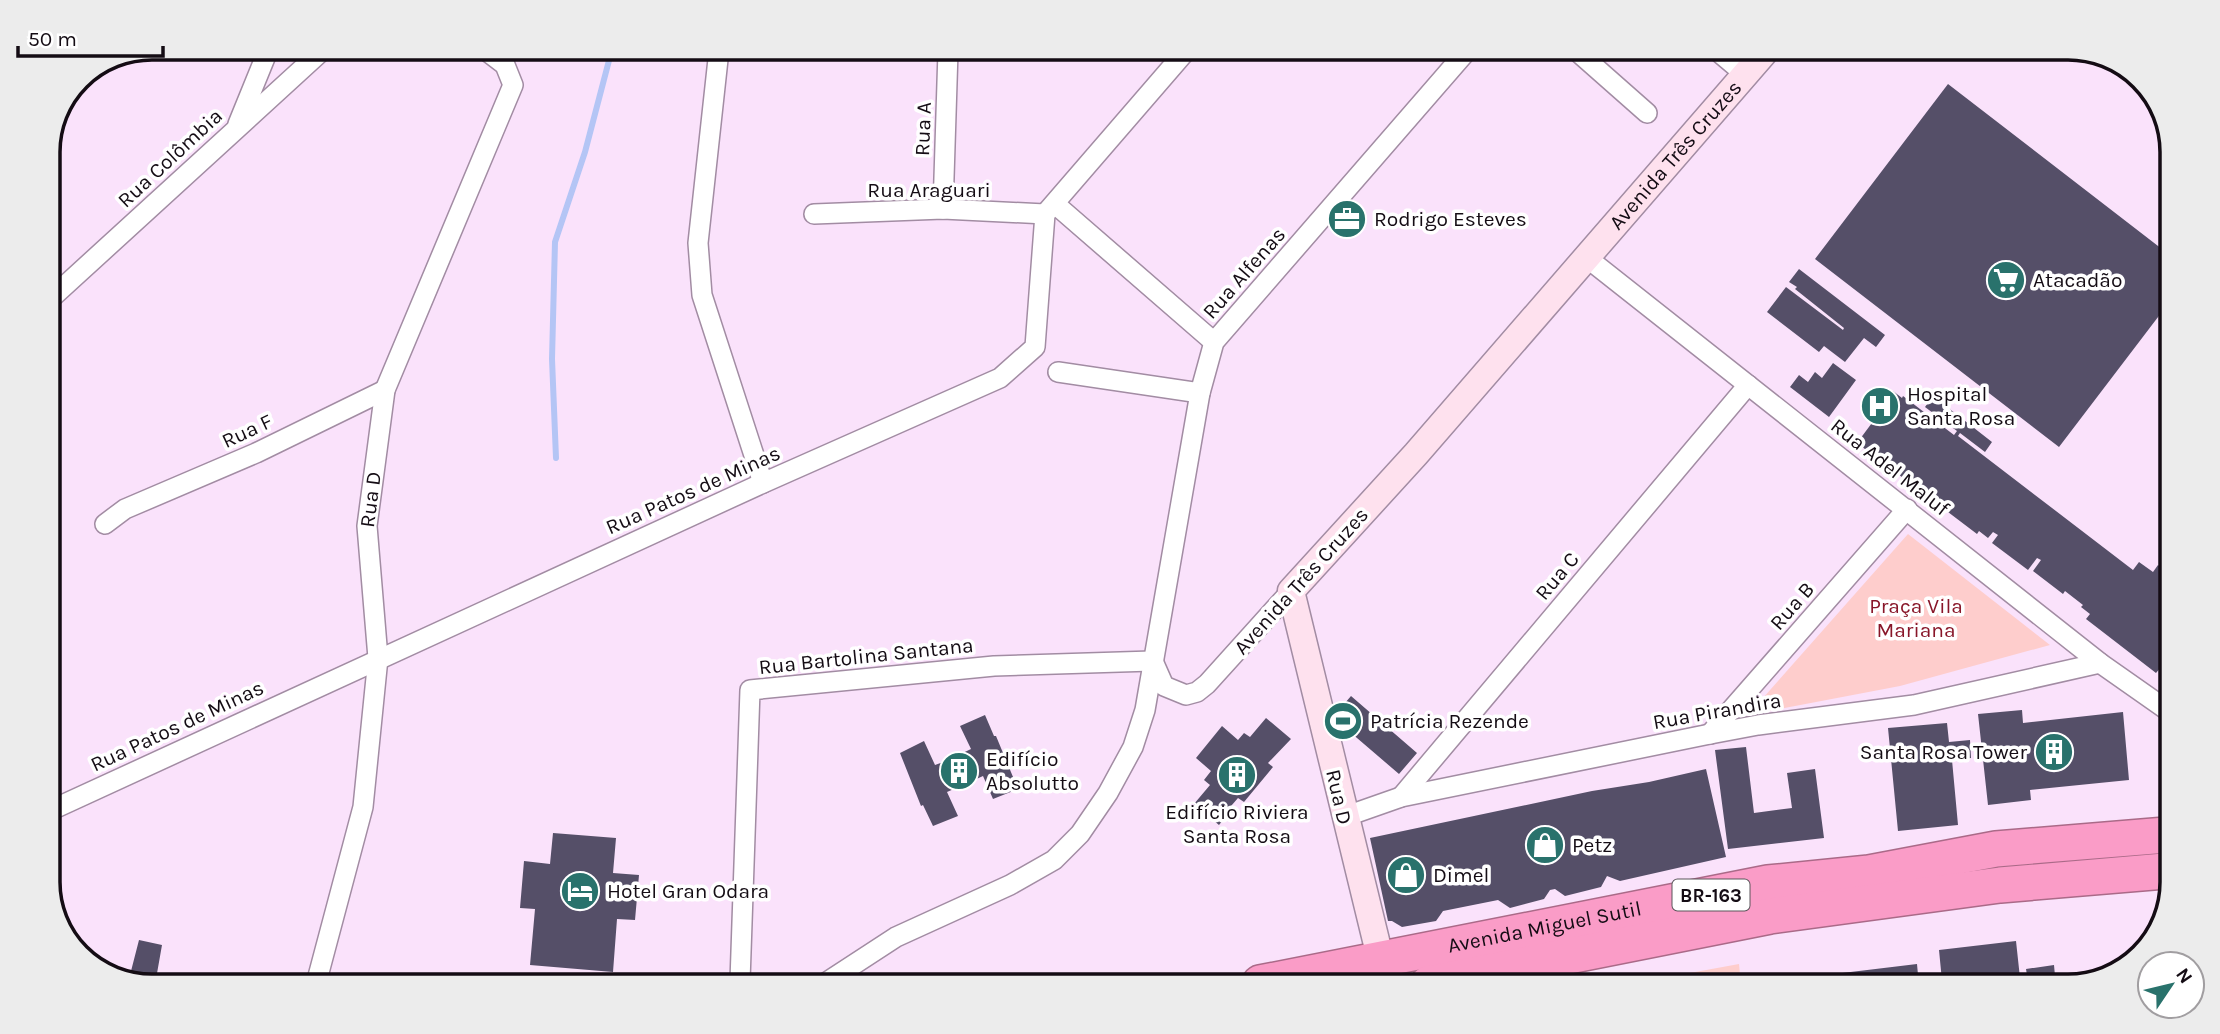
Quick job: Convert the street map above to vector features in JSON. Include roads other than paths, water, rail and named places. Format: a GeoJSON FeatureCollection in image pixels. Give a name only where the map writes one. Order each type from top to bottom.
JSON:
{"type":"FeatureCollection","features":[{"type":"Feature","properties":{"kind":"highway","name":"Avenida Miguel Sutil"},"geometry":{"type":"LineString","coordinates":[[1313,974],[1768,883],[1868,873],[1996,849],[2160,835]]}},
{"type":"Feature","properties":{"kind":"highway","name":"Avenida Miguel Sutil"},"geometry":{"type":"LineString","coordinates":[[1478,974],[1770,916],[2000,885],[2160,871]]}},
{"type":"Feature","properties":{"kind":"street"},"geometry":{"type":"LineString","coordinates":[[236,129],[264,60]]}},
{"type":"Feature","properties":{"kind":"street","name":"Rua Colômbia"},"geometry":{"type":"LineString","coordinates":[[60,290],[312,60]]}},
{"type":"Feature","properties":{"kind":"street","name":"Rua D"},"geometry":{"type":"LineString","coordinates":[[318,974],[363,807],[378,658],[368,526],[385,390],[513,85],[505,65],[498,60]]}},
{"type":"Feature","properties":{"kind":"street"},"geometry":{"type":"LineString","coordinates":[[718,60],[698,243],[702,295],[763,483]]}},
{"type":"Feature","properties":{"kind":"street","name":"Rua A"},"geometry":{"type":"LineString","coordinates":[[943,209],[948,60]]}},
{"type":"Feature","properties":{"kind":"street"},"geometry":{"type":"LineString","coordinates":[[1177,60],[1050,209],[1214,342]]}},
{"type":"Feature","properties":{"kind":"street","name":"Rua Alfenas"},"geometry":{"type":"LineString","coordinates":[[1152,660],[1200,393],[1214,342],[1459,60]]}},
{"type":"Feature","properties":{"kind":"street"},"geometry":{"type":"LineString","coordinates":[[1587,60],[1647,113]]}},
{"type":"Feature","properties":{"kind":"street"},"geometry":{"type":"LineString","coordinates":[[1728,60],[1746,75]]}},
{"type":"Feature","properties":{"kind":"street","name":"Avenida Três Cruzes"},"geometry":{"type":"LineString","coordinates":[[1152,660],[1164,686],[1186,695],[1197,692],[1207,684],[1416,454],[1758,60]]}},
{"type":"Feature","properties":{"kind":"street","name":"Rua Araguari"},"geometry":{"type":"LineString","coordinates":[[814,214],[943,209],[1050,209]]}},
{"type":"Feature","properties":{"kind":"street","name":"Rua Patos de Minas"},"geometry":{"type":"LineString","coordinates":[[60,805],[763,483],[1000,378],[1035,347],[1050,209]]}},
{"type":"Feature","properties":{"kind":"street","name":"Rua Adel Maluf"},"geometry":{"type":"LineString","coordinates":[[1586,257],[2100,663],[2160,705]]}},
{"type":"Feature","properties":{"kind":"street"},"geometry":{"type":"LineString","coordinates":[[1058,372],[1200,393]]}},
{"type":"Feature","properties":{"kind":"street","name":"Rua C"},"geometry":{"type":"LineString","coordinates":[[1401,797],[1748,385]]}},
{"type":"Feature","properties":{"kind":"street","name":"Rua F"},"geometry":{"type":"LineString","coordinates":[[106,524],[125,509],[256,453],[385,390]]}},
{"type":"Feature","properties":{"kind":"street","name":"Rua B"},"geometry":{"type":"LineString","coordinates":[[1710,734],[1907,509]]}},
{"type":"Feature","properties":{"kind":"street","name":"Rua D"},"geometry":{"type":"LineString","coordinates":[[1291,591],[1381,961]]}},
{"type":"Feature","properties":{"kind":"street"},"geometry":{"type":"LineString","coordinates":[[839,974],[896,936],[1010,885],[1063,852],[1094,814],[1133,747],[1145,710],[1152,660]]}},
{"type":"Feature","properties":{"kind":"street","name":"Rua Bartolina Santana"},"geometry":{"type":"LineString","coordinates":[[740,974],[750,690],[994,666],[1152,660]]}},
{"type":"Feature","properties":{"kind":"street","name":"Rua Pirandira"},"geometry":{"type":"LineString","coordinates":[[1344,817],[1401,797],[1710,734],[1758,725],[1914,705],[2100,663]]}},
{"type":"Feature","properties":{"kind":"waterway"},"geometry":{"type":"LineString","coordinates":[[556,458],[552,359],[555,242],[585,152],[609,60]]}},
{"type":"Feature","properties":{"kind":"place","name":"Rodrigo Esteves"},"geometry":{"type":"Point","coordinates":[1347,219]}},
{"type":"Feature","properties":{"kind":"place","name":"Atacadão"},"geometry":{"type":"Point","coordinates":[2006,280]}},
{"type":"Feature","properties":{"kind":"place","name":"Hospital Santa Rosa"},"geometry":{"type":"Point","coordinates":[1880,406]}},
{"type":"Feature","properties":{"kind":"place","name":"Patrícia Rezende"},"geometry":{"type":"Point","coordinates":[1343,721]}},
{"type":"Feature","properties":{"kind":"place","name":"Santa Rosa Tower"},"geometry":{"type":"Point","coordinates":[2054,752]}},
{"type":"Feature","properties":{"kind":"place","name":"Edifício Absolutto"},"geometry":{"type":"Point","coordinates":[959,771]}},
{"type":"Feature","properties":{"kind":"place","name":"Edifício Riviera Santa Rosa"},"geometry":{"type":"Point","coordinates":[1237,775]}},
{"type":"Feature","properties":{"kind":"place","name":"Petz"},"geometry":{"type":"Point","coordinates":[1545,845]}},
{"type":"Feature","properties":{"kind":"place","name":"Dimel"},"geometry":{"type":"Point","coordinates":[1406,875]}},
{"type":"Feature","properties":{"kind":"place","name":"Hotel Gran Odara"},"geometry":{"type":"Point","coordinates":[580,891]}},
{"type":"Feature","properties":{"kind":"park label","name":"Praça Vila Mariana"},"geometry":{"type":"Point","coordinates":[1916,618]}}]}
